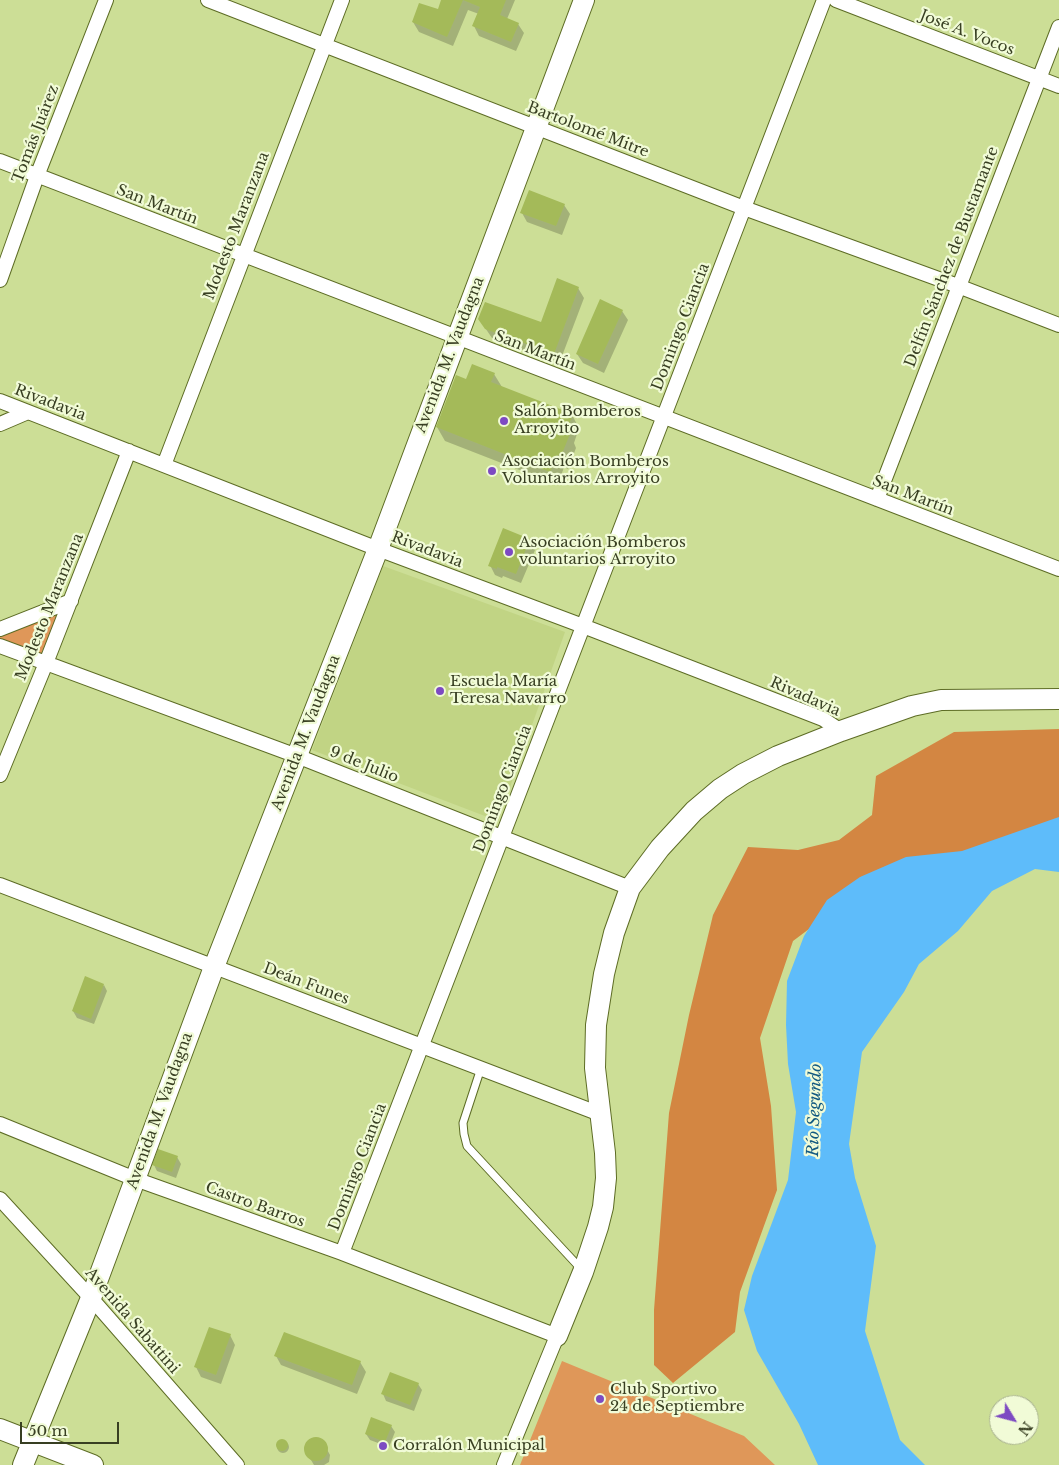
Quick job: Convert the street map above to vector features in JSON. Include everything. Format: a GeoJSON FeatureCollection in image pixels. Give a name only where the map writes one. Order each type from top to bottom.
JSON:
{"type":"FeatureCollection","features":[{"type":"Feature","properties":{"kind":"main road","name":"Avenida M. Vaudagna"},"geometry":{"type":"LineString","coordinates":[[24,1465],[91,1298],[214,967],[378,549],[584,0]]}},
{"type":"Feature","properties":{"kind":"main road"},"geometry":{"type":"LineString","coordinates":[[557,1336],[583,1272],[598,1227],[606,1178],[595,1068],[596,1025],[604,974],[614,932],[630,888],[660,848],[694,811],[720,789],[743,774],[778,756],[841,731],[912,706],[941,700],[1059,699]]}},
{"type":"Feature","properties":{"kind":"main road"},"geometry":{"type":"LineString","coordinates":[[0,1430],[93,1465]]}},
{"type":"Feature","properties":{"kind":"street","name":"Tomás Juárez"},"geometry":{"type":"LineString","coordinates":[[0,280],[37,176],[106,0]]}},
{"type":"Feature","properties":{"kind":"street","name":"Bartolomé Mitre"},"geometry":{"type":"LineString","coordinates":[[208,0],[744,208],[1059,325]]}},
{"type":"Feature","properties":{"kind":"street","name":"Modesto Maranzana"},"geometry":{"type":"LineString","coordinates":[[164,465],[342,0]]}},
{"type":"Feature","properties":{"kind":"street","name":"Domingo Ciancia"},"geometry":{"type":"LineString","coordinates":[[342,1253],[824,0]]}},
{"type":"Feature","properties":{"kind":"street","name":"José A. Vocos"},"geometry":{"type":"LineString","coordinates":[[836,0],[1059,86]]}},
{"type":"Feature","properties":{"kind":"street","name":"Delfín Sánchez de Bustamante"},"geometry":{"type":"LineString","coordinates":[[877,499],[1059,27]]}},
{"type":"Feature","properties":{"kind":"street","name":"San Martín"},"geometry":{"type":"LineString","coordinates":[[0,162],[1059,568]]}},
{"type":"Feature","properties":{"kind":"street","name":"Rivadavia"},"geometry":{"type":"LineString","coordinates":[[0,401],[378,549],[823,719],[841,731]]}},
{"type":"Feature","properties":{"kind":"street"},"geometry":{"type":"LineString","coordinates":[[0,424],[28,412]]}},
{"type":"Feature","properties":{"kind":"street","name":"Modesto Maranzana"},"geometry":{"type":"LineString","coordinates":[[0,775],[71,601],[129,451]]}},
{"type":"Feature","properties":{"kind":"street"},"geometry":{"type":"LineString","coordinates":[[0,629],[71,601]]}},
{"type":"Feature","properties":{"kind":"street","name":"9 de Julio"},"geometry":{"type":"LineString","coordinates":[[0,646],[297,756],[630,888]]}},
{"type":"Feature","properties":{"kind":"street","name":"Deán Funes"},"geometry":{"type":"LineString","coordinates":[[1,888],[600,1114]]}},
{"type":"Feature","properties":{"kind":"street","name":"Castro Barros"},"geometry":{"type":"LineString","coordinates":[[0,1124],[135,1179],[342,1253],[557,1336]]}},
{"type":"Feature","properties":{"kind":"street","name":"Avenida Sabattini"},"geometry":{"type":"LineString","coordinates":[[0,1199],[91,1298],[237,1465]]}},
{"type":"Feature","properties":{"kind":"street"},"geometry":{"type":"LineString","coordinates":[[504,1465],[557,1336]]}},
{"type":"Feature","properties":{"kind":"lane"},"geometry":{"type":"LineString","coordinates":[[481,1068],[463,1123],[467,1146],[583,1272]]}},
{"type":"Feature","properties":{"kind":"shaded area","name":"Escuela María Teresa Navarro"},"geometry":{"type":"Polygon","coordinates":[[[383,566],[565,632],[498,821],[312,750],[383,566]]]}},
{"type":"Feature","properties":{"kind":"shaded area"},"geometry":{"type":"Polygon","coordinates":[[[58,614],[40,657],[0,640],[0,633],[58,614]]]}},
{"type":"Feature","properties":{"kind":"shaded area"},"geometry":{"type":"Polygon","coordinates":[[[1059,729],[1059,827],[857,893],[793,941],[760,1038],[771,1106],[777,1190],[740,1292],[735,1332],[673,1383],[654,1365],[654,1310],[669,1113],[689,1015],[713,915],[748,847],[798,850],[839,840],[872,815],[876,776],[954,732],[1059,729]]]}},
{"type":"Feature","properties":{"kind":"shaded area","name":"Club Sportivo 24 de Septiembre"},"geometry":{"type":"Polygon","coordinates":[[[562,1361],[744,1436],[775,1465],[520,1465],[562,1361]]]}},
{"type":"Feature","properties":{"kind":"water","name":"Río Segundo"},"geometry":{"type":"Polygon","coordinates":[[[1059,817],[1059,872],[1035,869],[992,891],[958,931],[919,964],[904,992],[862,1052],[849,1144],[855,1178],[876,1246],[865,1331],[900,1440],[925,1465],[818,1465],[799,1424],[757,1351],[744,1310],[752,1276],[788,1180],[796,1112],[788,1064],[786,1025],[787,981],[804,936],[827,900],[860,877],[906,857],[962,851],[1059,817]]]}},
{"type":"Feature","properties":{"kind":"building"},"geometry":{"type":"Polygon","coordinates":[[[441,0],[463,0],[447,37],[412,22],[419,3],[438,9],[441,0]]]}},
{"type":"Feature","properties":{"kind":"building"},"geometry":{"type":"Polygon","coordinates":[[[463,0],[506,0],[500,15],[519,23],[511,42],[472,26],[480,7],[463,0]]]}},
{"type":"Feature","properties":{"kind":"building"},"geometry":{"type":"Polygon","coordinates":[[[529,190],[565,204],[556,226],[520,213],[529,190]]]}},
{"type":"Feature","properties":{"kind":"building"},"geometry":{"type":"Polygon","coordinates":[[[557,278],[579,287],[554,354],[485,329],[478,319],[485,302],[541,322],[557,278]]]}},
{"type":"Feature","properties":{"kind":"building"},"geometry":{"type":"Polygon","coordinates":[[[600,299],[623,310],[598,364],[576,354],[600,299]]]}},
{"type":"Feature","properties":{"kind":"building","name":"Salón Bomberos Arroyito"},"geometry":{"type":"Polygon","coordinates":[[[472,364],[495,373],[491,382],[573,414],[566,432],[570,434],[561,456],[557,455],[550,472],[436,427],[456,375],[466,379],[472,364]]]}},
{"type":"Feature","properties":{"kind":"building","name":"Asociación Bomberos voluntarios Arroyito"},"geometry":{"type":"Polygon","coordinates":[[[503,528],[530,539],[516,574],[497,567],[497,569],[488,566],[503,528]]]}},
{"type":"Feature","properties":{"kind":"building"},"geometry":{"type":"Polygon","coordinates":[[[85,976],[104,984],[91,1019],[72,1011],[85,976]]]}},
{"type":"Feature","properties":{"kind":"building"},"geometry":{"type":"Polygon","coordinates":[[[158,1149],[178,1156],[172,1172],[152,1165],[158,1149]]]}},
{"type":"Feature","properties":{"kind":"building"},"geometry":{"type":"Polygon","coordinates":[[[209,1327],[231,1334],[216,1375],[194,1367],[209,1327]]]}},
{"type":"Feature","properties":{"kind":"building"},"geometry":{"type":"Polygon","coordinates":[[[284,1332],[361,1361],[352,1385],[274,1356],[284,1332]]]}},
{"type":"Feature","properties":{"kind":"building"},"geometry":{"type":"Polygon","coordinates":[[[390,1372],[419,1383],[410,1405],[381,1394],[390,1372]]]}},
{"type":"Feature","properties":{"kind":"building"},"geometry":{"type":"Polygon","coordinates":[[[371,1417],[392,1425],[385,1442],[365,1434],[371,1417]]]}},
{"type":"Feature","properties":{"kind":"building"},"geometry":{"type":"Polygon","coordinates":[[[316,1437],[324,1441],[328,1449],[324,1457],[316,1461],[308,1457],[304,1449],[308,1441],[316,1437]]]}},
{"type":"Feature","properties":{"kind":"building"},"geometry":{"type":"Polygon","coordinates":[[[280,1439],[284,1439],[288,1445],[284,1451],[280,1451],[276,1447],[276,1443],[280,1439]]]}},
{"type":"Feature","properties":{"kind":"place","name":"Salón Bomberos Arroyito"},"geometry":{"type":"Point","coordinates":[504,421]}},
{"type":"Feature","properties":{"kind":"place","name":"Asociación Bomberos Voluntarios Arroyito"},"geometry":{"type":"Point","coordinates":[492,471]}},
{"type":"Feature","properties":{"kind":"place","name":"Asociación Bomberos voluntarios Arroyito"},"geometry":{"type":"Point","coordinates":[509,552]}},
{"type":"Feature","properties":{"kind":"place","name":"Escuela María Teresa Navarro"},"geometry":{"type":"Point","coordinates":[440,691]}},
{"type":"Feature","properties":{"kind":"place","name":"Club Sportivo 24 de Septiembre"},"geometry":{"type":"Point","coordinates":[600,1399]}},
{"type":"Feature","properties":{"kind":"place","name":"Corralón Municipal"},"geometry":{"type":"Point","coordinates":[383,1446]}}]}
